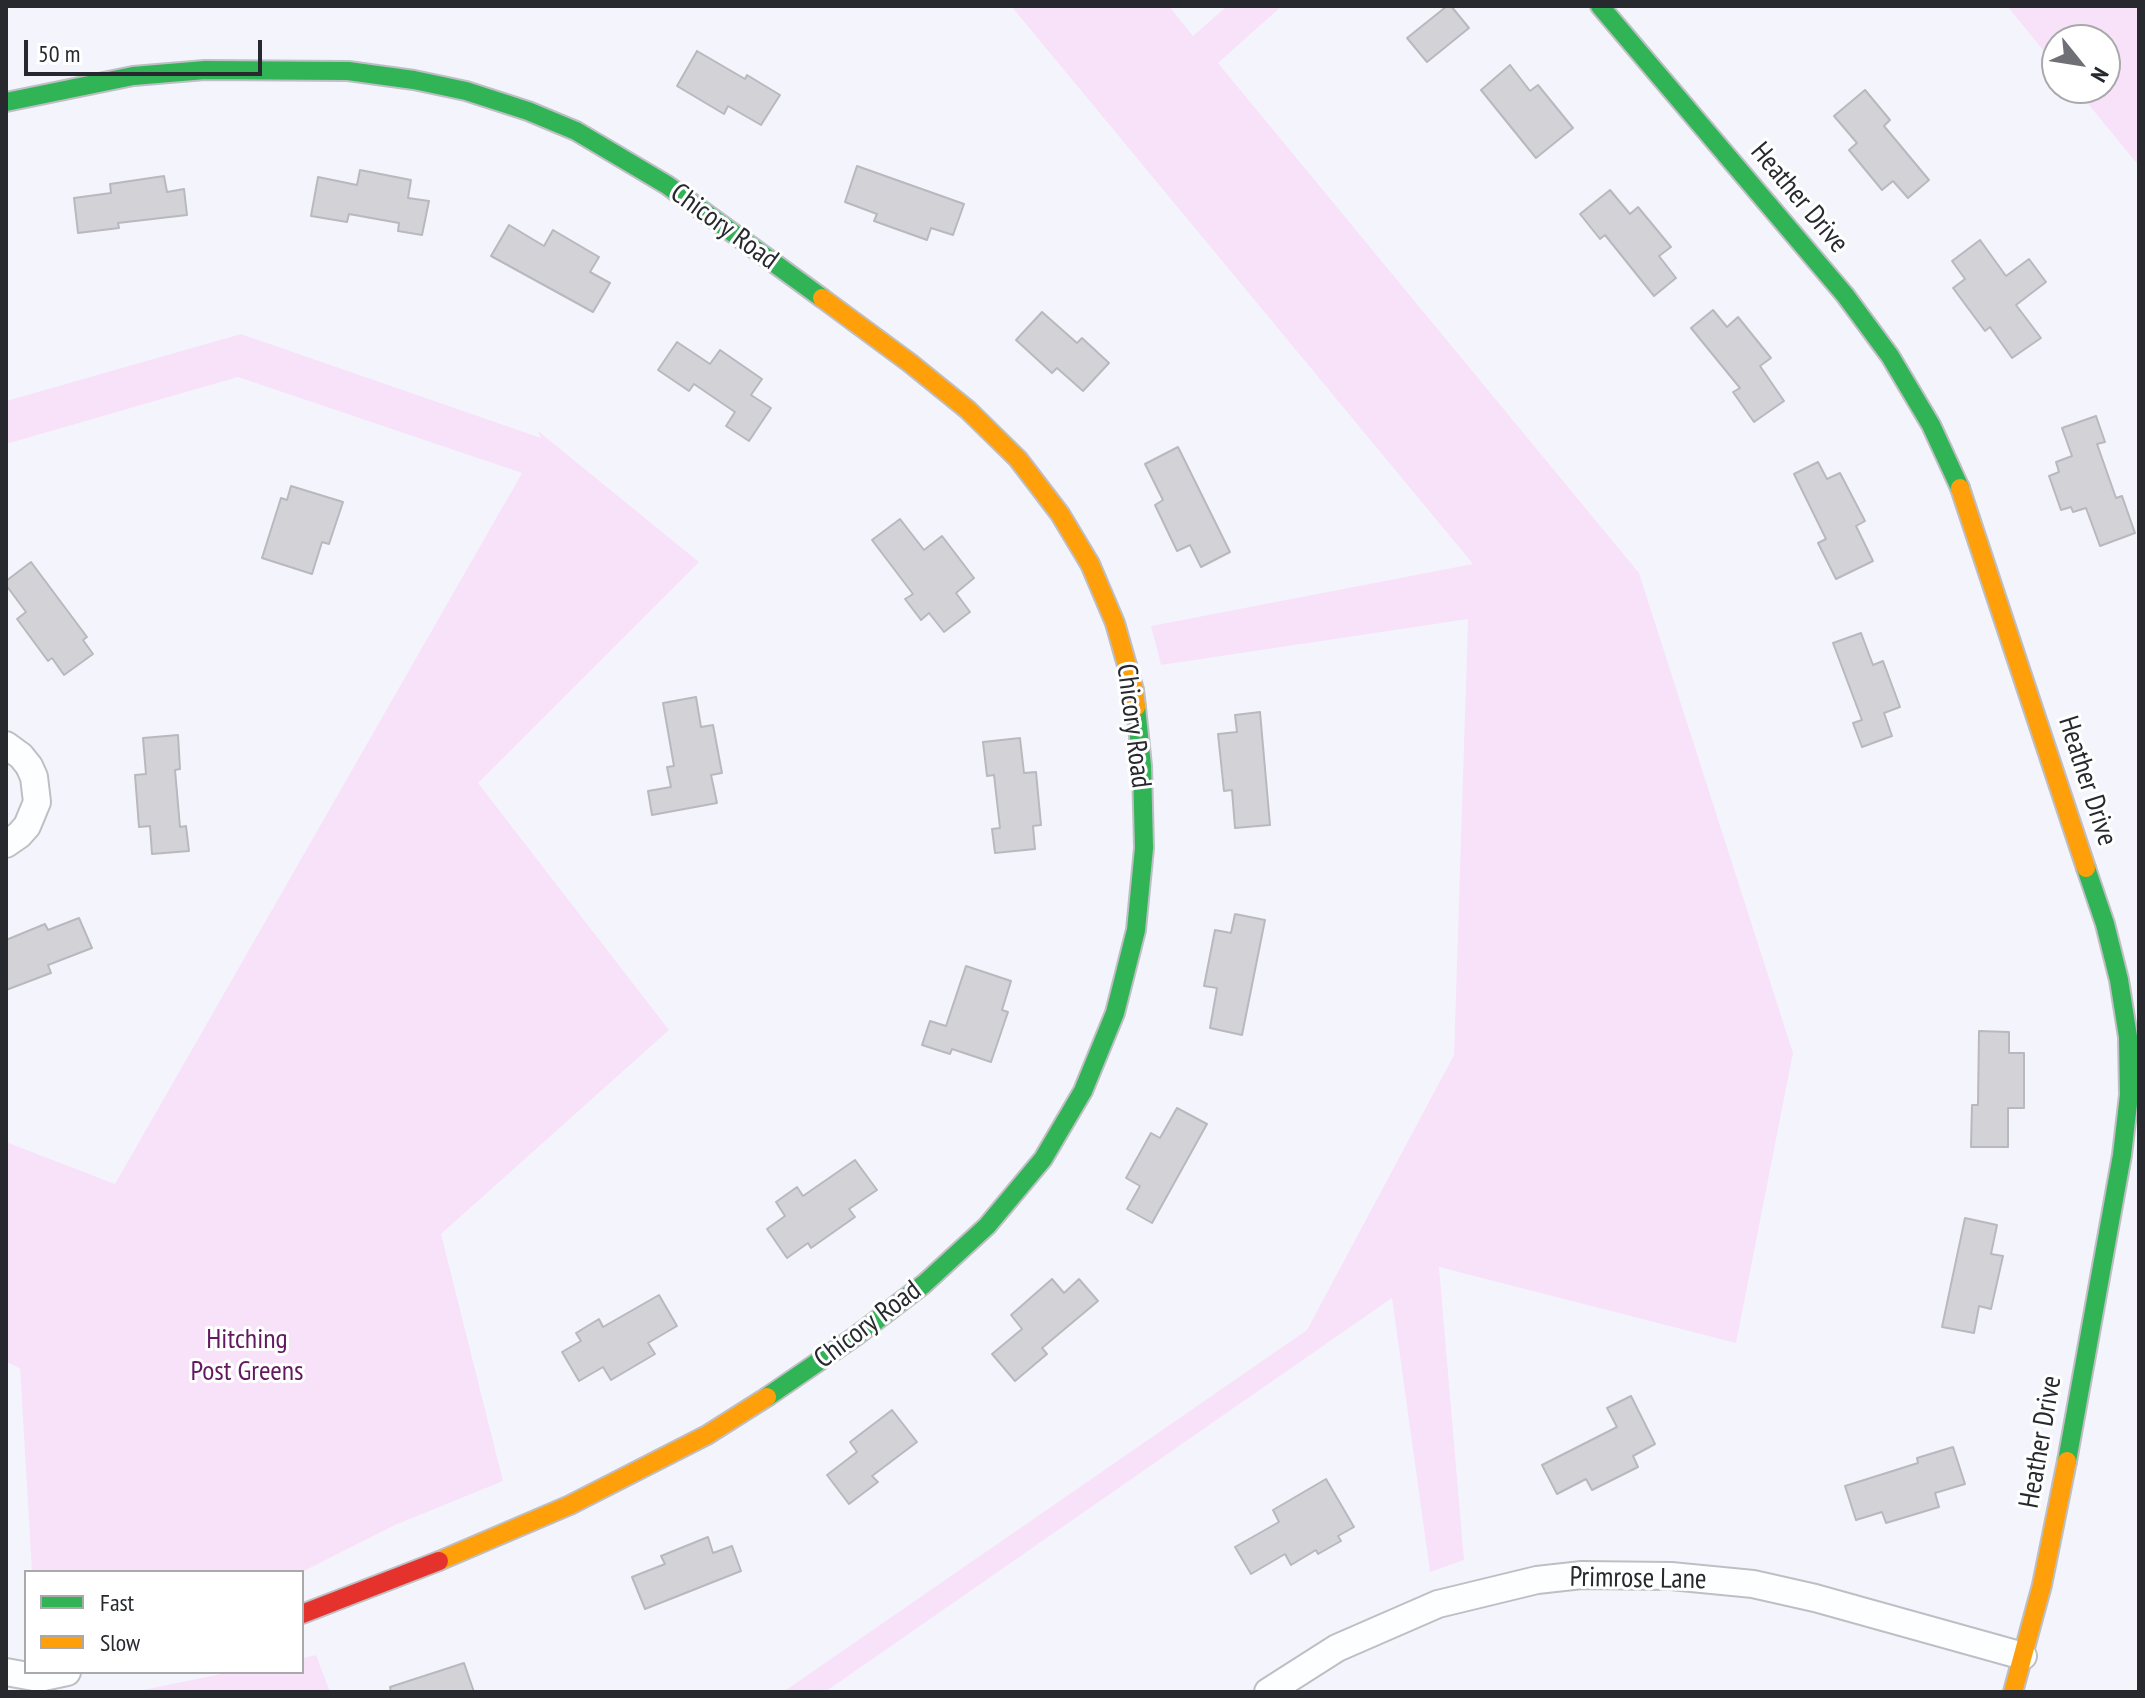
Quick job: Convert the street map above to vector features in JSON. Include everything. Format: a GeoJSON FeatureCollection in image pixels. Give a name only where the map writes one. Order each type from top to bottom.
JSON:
{"type":"FeatureCollection","features":[{"type":"Feature","properties":{"kind":"street","name":"Heather Drive"},"geometry":{"type":"LineString","coordinates":[[1600,6],[1845,295],[1890,356],[1931,425],[1961,490],[2105,924],[2119,980],[2128,1037],[2129,1095],[2122,1155],[2056,1519],[2013,1692]]}},
{"type":"Feature","properties":{"kind":"street","name":"Chicory Road"},"geometry":{"type":"LineString","coordinates":[[6,102],[133,76],[205,70],[348,71],[466,91],[576,131],[667,185],[920,371],[968,410],[1018,459],[1060,514],[1090,564],[1115,623],[1134,690],[1142,766],[1144,848],[1136,930],[1115,1013],[1083,1091],[1051,1146],[987,1226],[924,1284],[856,1336],[707,1435],[570,1505],[480,1545],[304,1613]]}},
{"type":"Feature","properties":{"kind":"street"},"geometry":{"type":"LineString","coordinates":[[6,745],[29,766],[37,789],[34,814],[19,835],[6,844]]}},
{"type":"Feature","properties":{"kind":"street","name":"Primrose Lane"},"geometry":{"type":"LineString","coordinates":[[1268,1692],[1337,1648],[1438,1604],[1537,1580],[1582,1575],[1683,1577],[1753,1584],[1815,1598],[2023,1656]]}},
{"type":"Feature","properties":{"kind":"street"},"geometry":{"type":"LineString","coordinates":[[6,1672],[39,1687],[63,1674]]}},
{"type":"Feature","properties":{"kind":"green space"},"geometry":{"type":"Polygon","coordinates":[[[1011,6],[1169,6],[1193,36],[1227,6],[1282,6],[1218,63],[1639,573],[1793,1053],[1736,1343],[1439,1267],[1464,1560],[1430,1572],[1392,1298],[825,1692],[783,1692],[1307,1330],[1454,1055],[1468,619],[1161,665],[1151,626],[1473,564],[1011,6]]]}},
{"type":"Feature","properties":{"kind":"green space"},"geometry":{"type":"Polygon","coordinates":[[[2007,6],[2139,6],[2139,166],[2088,104],[2121,104],[2121,24],[2041,24],[2041,47],[2007,6]]]}},
{"type":"Feature","properties":{"kind":"green space","name":"Hitching Post Greens"},"geometry":{"type":"Polygon","coordinates":[[[241,334],[541,438],[538,431],[699,562],[478,783],[669,1030],[441,1234],[503,1481],[395,1525],[304,1571],[32,1570],[20,1368],[6,1362],[6,1142],[115,1184],[522,473],[238,377],[6,444],[6,401],[241,334]]]}},
{"type":"Feature","properties":{"kind":"green space"},"geometry":{"type":"Polygon","coordinates":[[[316,1655],[330,1692],[133,1692],[221,1674],[304,1674],[304,1658],[316,1655]]]}},
{"type":"Feature","properties":{"kind":"building"},"geometry":{"type":"Polygon","coordinates":[[[1451,6],[1469,28],[1427,62],[1407,38],[1451,6]]]}},
{"type":"Feature","properties":{"kind":"building"},"geometry":{"type":"Polygon","coordinates":[[[697,51],[780,95],[761,125],[728,106],[724,114],[677,86],[697,51]]]}},
{"type":"Feature","properties":{"kind":"building"},"geometry":{"type":"Polygon","coordinates":[[[1510,65],[1530,91],[1538,85],[1573,128],[1536,158],[1481,90],[1510,65]]]}},
{"type":"Feature","properties":{"kind":"building"},"geometry":{"type":"Polygon","coordinates":[[[1865,90],[1890,120],[1884,126],[1929,180],[1908,198],[1893,181],[1882,190],[1849,150],[1857,143],[1834,116],[1865,90]]]}},
{"type":"Feature","properties":{"kind":"building"},"geometry":{"type":"Polygon","coordinates":[[[857,166],[964,204],[953,235],[931,228],[927,240],[874,221],[877,214],[845,202],[857,166]]]}},
{"type":"Feature","properties":{"kind":"building"},"geometry":{"type":"Polygon","coordinates":[[[360,170],[411,180],[408,198],[429,201],[422,235],[398,231],[399,223],[349,214],[347,222],[311,216],[318,177],[357,185],[360,170]]]}},
{"type":"Feature","properties":{"kind":"building"},"geometry":{"type":"Polygon","coordinates":[[[164,176],[167,192],[184,189],[187,215],[118,223],[119,228],[78,233],[74,198],[111,193],[110,184],[164,176]]]}},
{"type":"Feature","properties":{"kind":"building"},"geometry":{"type":"Polygon","coordinates":[[[1610,190],[1630,214],[1638,207],[1671,247],[1659,256],[1676,278],[1654,296],[1605,235],[1600,239],[1580,214],[1610,190]]]}},
{"type":"Feature","properties":{"kind":"building"},"geometry":{"type":"Polygon","coordinates":[[[509,225],[544,246],[553,230],[599,257],[590,272],[610,283],[593,312],[491,256],[509,225]]]}},
{"type":"Feature","properties":{"kind":"building"},"geometry":{"type":"Polygon","coordinates":[[[1980,240],[2006,276],[2029,259],[2046,282],[2016,305],[2041,338],[2012,358],[1990,327],[1985,331],[1953,288],[1965,279],[1952,261],[1980,240]]]}},
{"type":"Feature","properties":{"kind":"building"},"geometry":{"type":"Polygon","coordinates":[[[1713,310],[1727,327],[1738,317],[1771,358],[1760,366],[1784,401],[1754,422],[1733,392],[1740,388],[1691,328],[1713,310]]]}},
{"type":"Feature","properties":{"kind":"building"},"geometry":{"type":"Polygon","coordinates":[[[1042,312],[1077,343],[1082,338],[1109,363],[1083,391],[1057,368],[1052,373],[1016,340],[1042,312]]]}},
{"type":"Feature","properties":{"kind":"building"},"geometry":{"type":"Polygon","coordinates":[[[677,342],[710,364],[720,350],[762,379],[751,395],[771,408],[749,441],[726,426],[735,412],[694,384],[689,391],[658,370],[677,342]]]}},
{"type":"Feature","properties":{"kind":"building"},"geometry":{"type":"Polygon","coordinates":[[[2096,416],[2105,442],[2097,444],[2116,498],[2122,496],[2135,533],[2100,546],[2086,508],[2073,512],[2071,507],[2061,510],[2049,476],[2059,472],[2056,462],[2072,456],[2062,428],[2096,416]]]}},
{"type":"Feature","properties":{"kind":"building"},"geometry":{"type":"Polygon","coordinates":[[[1178,447],[1230,552],[1201,567],[1190,545],[1177,551],[1155,505],[1163,500],[1145,464],[1178,447]]]}},
{"type":"Feature","properties":{"kind":"building"},"geometry":{"type":"Polygon","coordinates":[[[1818,462],[1827,479],[1840,473],[1865,521],[1856,526],[1873,561],[1836,579],[1818,543],[1826,539],[1794,474],[1818,462]]]}},
{"type":"Feature","properties":{"kind":"building"},"geometry":{"type":"Polygon","coordinates":[[[291,486],[343,502],[329,544],[322,542],[312,574],[262,558],[281,498],[287,500],[291,486]]]}},
{"type":"Feature","properties":{"kind":"building"},"geometry":{"type":"Polygon","coordinates":[[[900,519],[924,550],[942,536],[974,578],[956,593],[970,612],[944,632],[929,613],[921,620],[905,599],[913,594],[872,540],[900,519]]]}},
{"type":"Feature","properties":{"kind":"building"},"geometry":{"type":"Polygon","coordinates":[[[31,562],[87,637],[83,640],[93,654],[64,675],[52,658],[48,661],[17,619],[26,612],[6,585],[6,581],[31,562]]]}},
{"type":"Feature","properties":{"kind":"building"},"geometry":{"type":"Polygon","coordinates":[[[1861,633],[1873,665],[1883,661],[1900,707],[1884,713],[1892,736],[1862,747],[1853,723],[1862,720],[1833,643],[1861,633]]]}},
{"type":"Feature","properties":{"kind":"building"},"geometry":{"type":"Polygon","coordinates":[[[696,697],[701,727],[713,725],[722,773],[711,775],[717,803],[652,815],[648,791],[671,787],[667,767],[674,766],[663,703],[696,697]]]}},
{"type":"Feature","properties":{"kind":"building"},"geometry":{"type":"Polygon","coordinates":[[[1260,712],[1270,825],[1235,828],[1232,790],[1224,791],[1218,734],[1237,732],[1235,715],[1260,712]]]}},
{"type":"Feature","properties":{"kind":"building"},"geometry":{"type":"Polygon","coordinates":[[[178,735],[180,769],[175,770],[180,827],[186,826],[189,851],[152,854],[150,826],[139,827],[135,775],[146,774],[143,738],[178,735]]]}},
{"type":"Feature","properties":{"kind":"building"},"geometry":{"type":"Polygon","coordinates":[[[1020,738],[1024,773],[1036,772],[1041,825],[1033,826],[1035,849],[995,853],[992,829],[1000,828],[994,775],[987,776],[983,742],[1020,738]]]}},
{"type":"Feature","properties":{"kind":"building"},"geometry":{"type":"Polygon","coordinates":[[[1235,914],[1265,920],[1242,1035],[1210,1028],[1217,988],[1204,986],[1215,930],[1231,933],[1235,914]]]}},
{"type":"Feature","properties":{"kind":"building"},"geometry":{"type":"Polygon","coordinates":[[[79,918],[92,948],[48,965],[51,973],[6,990],[6,940],[45,924],[48,930],[79,918]]]}},
{"type":"Feature","properties":{"kind":"building"},"geometry":{"type":"Polygon","coordinates":[[[966,966],[1011,981],[1002,1010],[1008,1012],[991,1062],[952,1049],[950,1054],[922,1045],[930,1021],[946,1026],[966,966]]]}},
{"type":"Feature","properties":{"kind":"building"},"geometry":{"type":"Polygon","coordinates":[[[1979,1031],[2009,1032],[2009,1053],[2024,1053],[2024,1108],[2008,1108],[2008,1147],[1971,1147],[1972,1105],[1978,1105],[1979,1031]]]}},
{"type":"Feature","properties":{"kind":"building"},"geometry":{"type":"Polygon","coordinates":[[[1177,1108],[1207,1124],[1152,1223],[1127,1209],[1140,1186],[1126,1178],[1151,1133],[1160,1138],[1177,1108]]]}},
{"type":"Feature","properties":{"kind":"building"},"geometry":{"type":"Polygon","coordinates":[[[855,1160],[877,1190],[849,1209],[855,1217],[811,1248],[808,1243],[787,1258],[767,1229],[785,1216],[776,1202],[797,1187],[803,1196],[855,1160]]]}},
{"type":"Feature","properties":{"kind":"building"},"geometry":{"type":"Polygon","coordinates":[[[1965,1218],[1997,1225],[1991,1254],[2003,1256],[1991,1309],[1979,1306],[1974,1333],[1942,1327],[1965,1218]]]}},
{"type":"Feature","properties":{"kind":"building"},"geometry":{"type":"Polygon","coordinates":[[[1052,1279],[1064,1293],[1079,1279],[1098,1301],[1042,1348],[1047,1354],[1015,1381],[992,1354],[1022,1329],[1011,1315],[1052,1279]]]}},
{"type":"Feature","properties":{"kind":"building"},"geometry":{"type":"Polygon","coordinates":[[[659,1295],[677,1326],[648,1343],[655,1354],[611,1380],[603,1367],[579,1381],[562,1352],[581,1341],[576,1333],[599,1319],[603,1327],[659,1295]]]}},
{"type":"Feature","properties":{"kind":"building"},"geometry":{"type":"Polygon","coordinates":[[[1631,1396],[1655,1444],[1633,1456],[1638,1467],[1592,1490],[1586,1479],[1557,1494],[1542,1465],[1617,1427],[1607,1408],[1631,1396]]]}},
{"type":"Feature","properties":{"kind":"building"},"geometry":{"type":"Polygon","coordinates":[[[892,1410],[917,1442],[872,1476],[878,1482],[849,1504],[827,1475],[857,1452],[850,1442],[892,1410]]]}},
{"type":"Feature","properties":{"kind":"building"},"geometry":{"type":"Polygon","coordinates":[[[1953,1447],[1965,1484],[1935,1493],[1939,1507],[1886,1523],[1882,1512],[1856,1520],[1845,1486],[1918,1463],[1917,1458],[1953,1447]]]}},
{"type":"Feature","properties":{"kind":"building"},"geometry":{"type":"Polygon","coordinates":[[[1326,1479],[1354,1527],[1338,1536],[1341,1541],[1318,1554],[1316,1550],[1291,1565],[1285,1554],[1251,1574],[1235,1547],[1279,1522],[1273,1510],[1326,1479]]]}},
{"type":"Feature","properties":{"kind":"building"},"geometry":{"type":"Polygon","coordinates":[[[708,1537],[713,1553],[732,1546],[741,1571],[645,1609],[632,1577],[665,1564],[661,1556],[708,1537]]]}},
{"type":"Feature","properties":{"kind":"building"},"geometry":{"type":"Polygon","coordinates":[[[464,1663],[474,1692],[391,1692],[390,1687],[464,1663]]]}},
{"type":"Feature","properties":{"kind":"traffic: fast"},"geometry":{"type":"LineString","coordinates":[[1600,6],[1845,295],[1890,356],[1931,425],[1960,488]]}},
{"type":"Feature","properties":{"kind":"traffic: fast"},"geometry":{"type":"LineString","coordinates":[[6,102],[133,76],[205,70],[348,71],[466,91],[576,131],[667,185],[822,298]]}},
{"type":"Feature","properties":{"kind":"traffic: fast"},"geometry":{"type":"LineString","coordinates":[[767,1397],[856,1336],[924,1284],[987,1226],[1043,1159],[1083,1091],[1115,1013],[1136,930],[1144,848],[1142,766],[1136,707]]}},
{"type":"Feature","properties":{"kind":"traffic: fast"},"geometry":{"type":"LineString","coordinates":[[2067,1461],[2122,1155],[2129,1095],[2128,1037],[2119,980],[2086,868]]}},
{"type":"Feature","properties":{"kind":"traffic: slow"},"geometry":{"type":"LineString","coordinates":[[822,298],[968,410],[1018,459],[1060,514],[1090,564],[1115,623],[1136,707]]}},
{"type":"Feature","properties":{"kind":"traffic: slow"},"geometry":{"type":"LineString","coordinates":[[1960,488],[2086,868]]}},
{"type":"Feature","properties":{"kind":"traffic: slow"},"geometry":{"type":"LineString","coordinates":[[439,1561],[570,1505],[707,1435],[767,1397]]}},
{"type":"Feature","properties":{"kind":"traffic: slow"},"geometry":{"type":"LineString","coordinates":[[2013,1692],[2042,1585],[2067,1461]]}},
{"type":"Feature","properties":{"kind":"traffic: jam"},"geometry":{"type":"LineString","coordinates":[[304,1613],[439,1561]]}}]}
